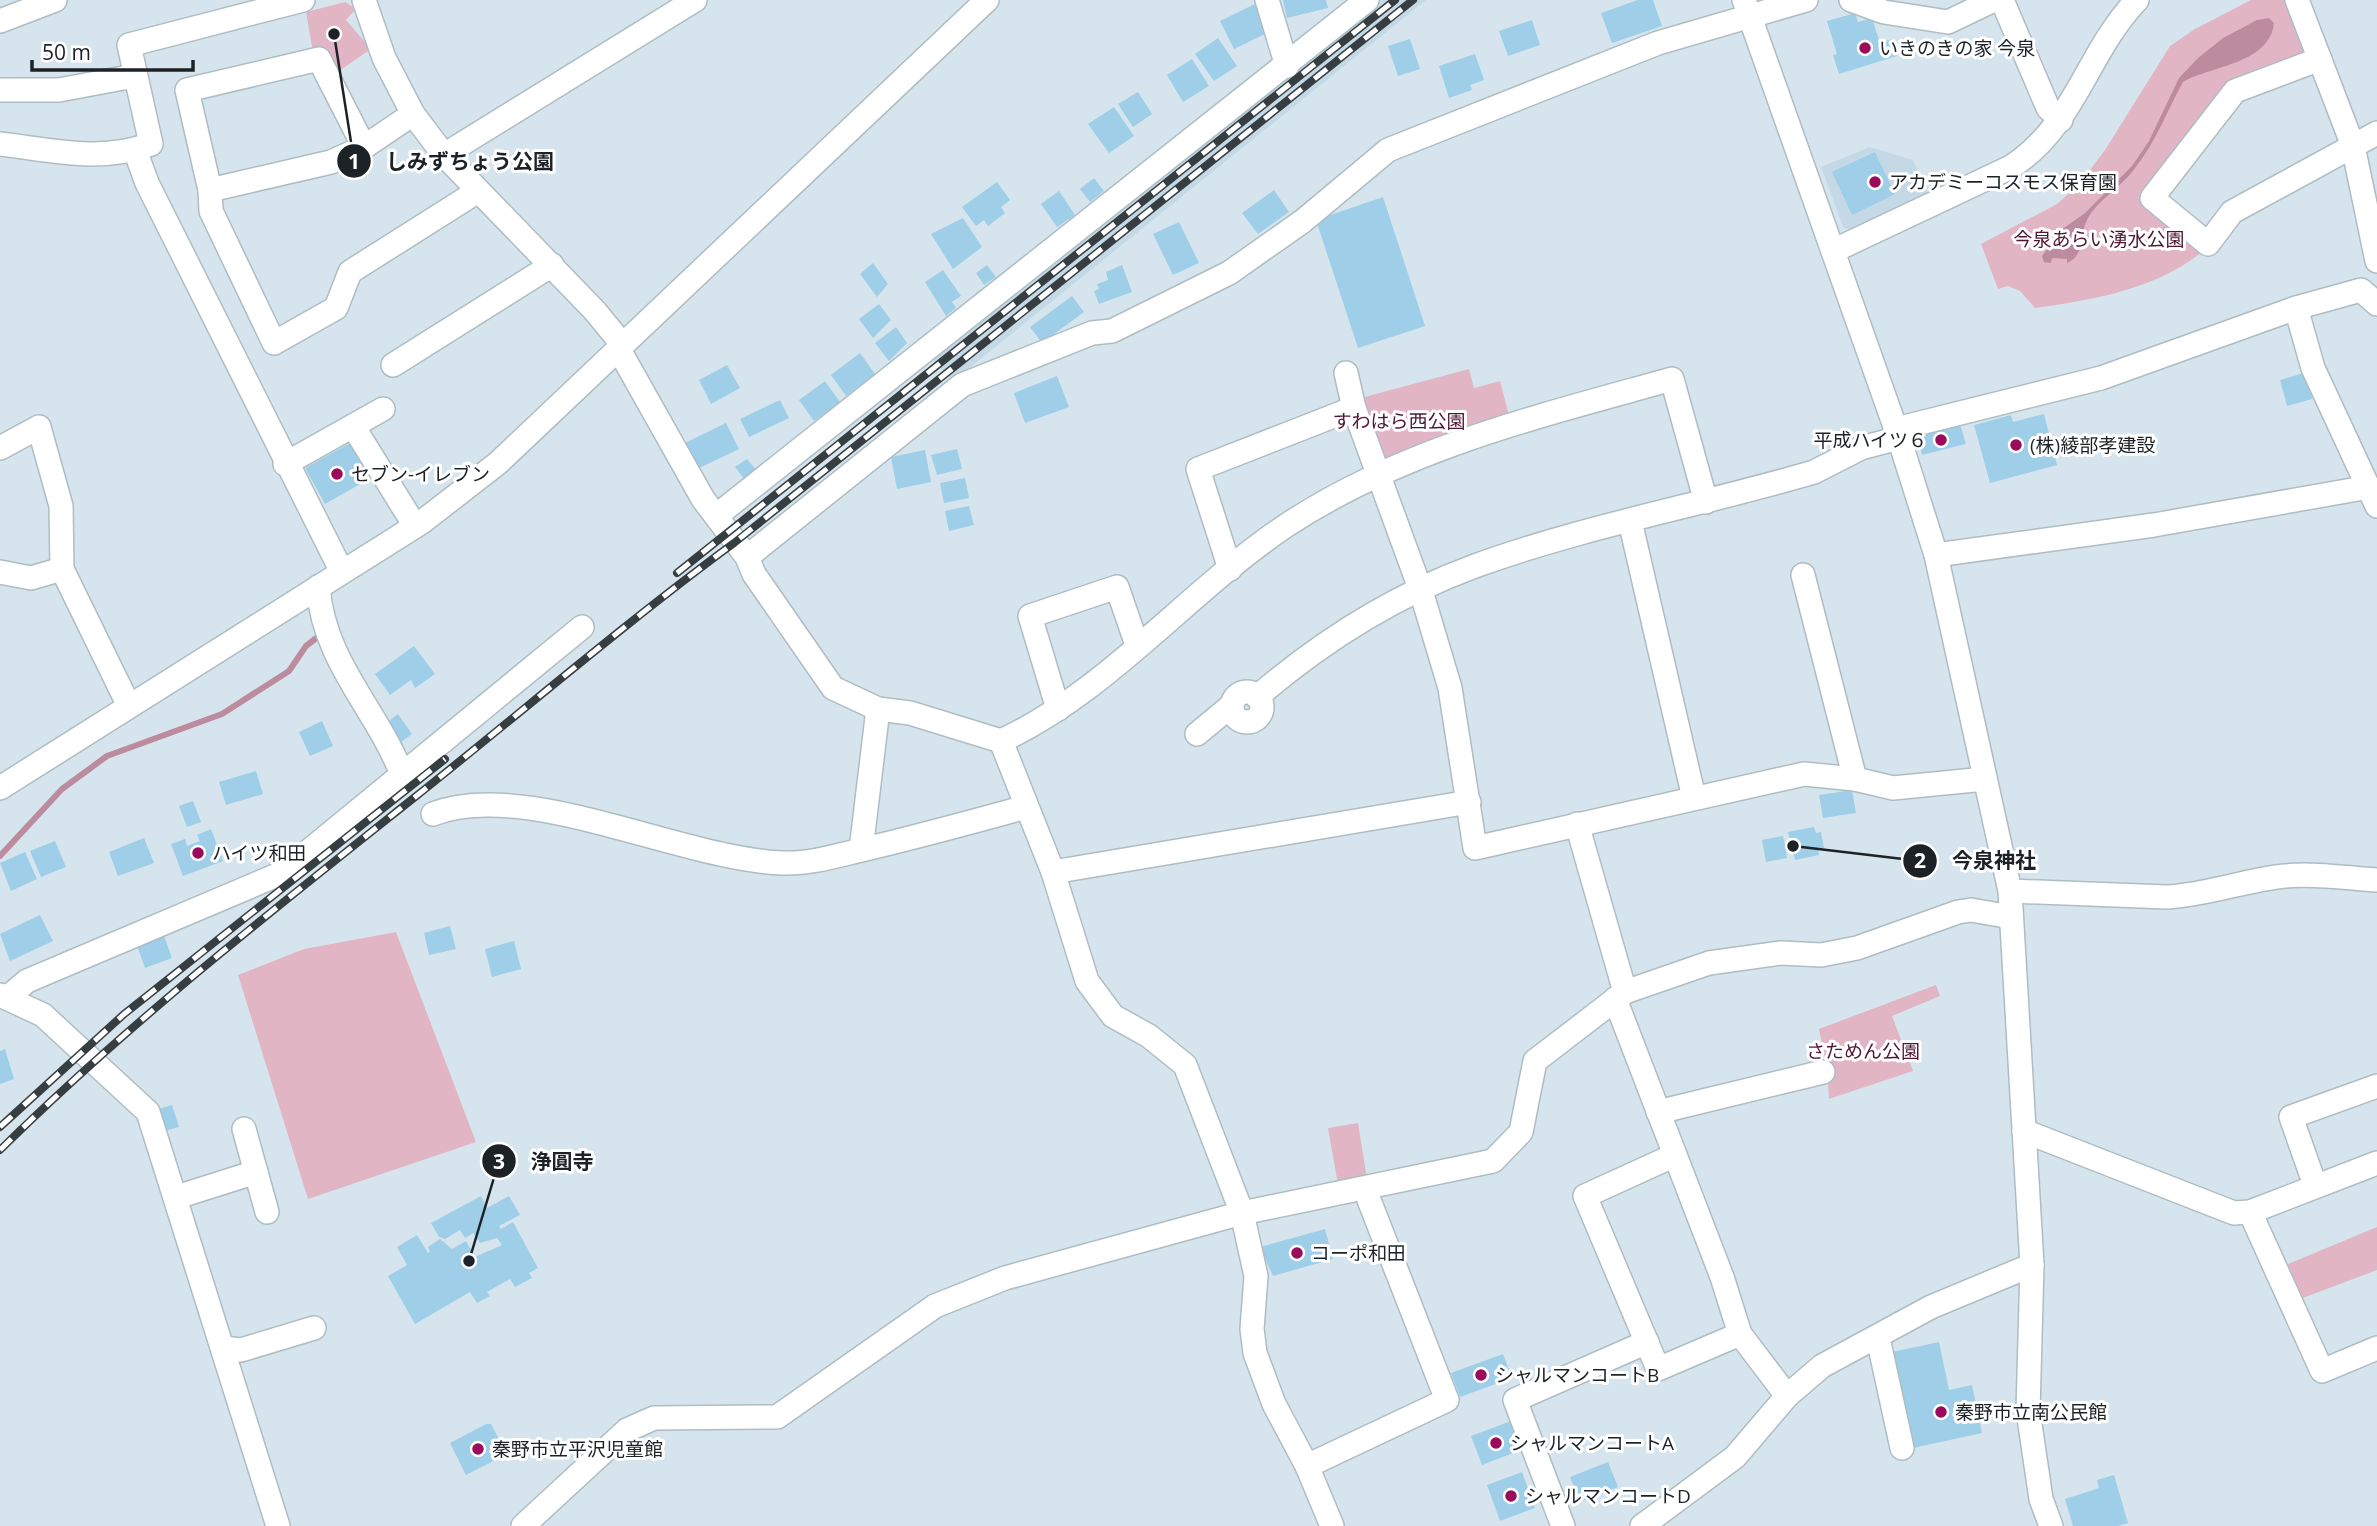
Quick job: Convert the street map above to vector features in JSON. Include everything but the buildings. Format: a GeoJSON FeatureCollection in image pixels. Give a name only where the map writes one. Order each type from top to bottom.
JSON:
{"type":"FeatureCollection","features":[{"type":"Feature","properties":{"kind":"street"},"geometry":{"type":"LineString","coordinates":[[0,21],[55,0]]}},
{"type":"Feature","properties":{"kind":"street"},"geometry":{"type":"LineString","coordinates":[[0,144],[98,156],[135,150],[151,144],[129,45],[303,0]]}},
{"type":"Feature","properties":{"kind":"street"},"geometry":{"type":"LineString","coordinates":[[364,0],[384,58],[413,114],[444,155],[552,265],[620,346],[716,516],[747,557],[754,574],[825,680],[844,694],[878,709],[910,713],[1001,741],[1048,718],[1286,526],[1378,474],[1475,435],[1672,379],[1706,502]]}},
{"type":"Feature","properties":{"kind":"street"},"geometry":{"type":"LineString","coordinates":[[444,155],[695,0]]}},
{"type":"Feature","properties":{"kind":"street"},"geometry":{"type":"LineString","coordinates":[[0,788],[415,526],[498,463],[987,0]]}},
{"type":"Feature","properties":{"kind":"street"},"geometry":{"type":"LineString","coordinates":[[1267,0],[1287,66]]}},
{"type":"Feature","properties":{"kind":"street"},"geometry":{"type":"LineString","coordinates":[[716,516],[1367,0]]}},
{"type":"Feature","properties":{"kind":"street"},"geometry":{"type":"LineString","coordinates":[[747,557],[962,385],[1092,333],[1112,331],[1229,273],[1303,221],[1388,150],[1747,8],[1806,0]]}},
{"type":"Feature","properties":{"kind":"street"},"geometry":{"type":"LineString","coordinates":[[1851,0],[1884,12],[1948,22],[1994,0]]}},
{"type":"Feature","properties":{"kind":"street"},"geometry":{"type":"LineString","coordinates":[[2002,0],[2048,108],[2061,120]]}},
{"type":"Feature","properties":{"kind":"street"},"geometry":{"type":"LineString","coordinates":[[1833,251],[2011,167],[2034,153],[2061,120],[2122,16],[2137,0]]}},
{"type":"Feature","properties":{"kind":"street"},"geometry":{"type":"LineString","coordinates":[[2297,0],[2353,146],[2377,261]]}},
{"type":"Feature","properties":{"kind":"street"},"geometry":{"type":"LineString","coordinates":[[1747,8],[1897,433],[1936,555],[2010,891],[2032,1265],[2028,1411],[2041,1499],[2051,1526]]}},
{"type":"Feature","properties":{"kind":"street"},"geometry":{"type":"LineString","coordinates":[[364,147],[318,59],[187,90],[210,190],[211,211],[274,343],[337,308],[350,272],[478,191]]}},
{"type":"Feature","properties":{"kind":"street"},"geometry":{"type":"LineString","coordinates":[[2320,59],[2235,91],[2152,198],[2208,244],[2232,212],[2377,133]]}},
{"type":"Feature","properties":{"kind":"street"},"geometry":{"type":"LineString","coordinates":[[0,90],[59,90],[134,76]]}},
{"type":"Feature","properties":{"kind":"street"},"geometry":{"type":"LineString","coordinates":[[210,190],[331,162],[364,147],[413,114]]}},
{"type":"Feature","properties":{"kind":"street"},"geometry":{"type":"LineString","coordinates":[[135,150],[147,183],[285,464],[342,572]]}},
{"type":"Feature","properties":{"kind":"street"},"geometry":{"type":"LineString","coordinates":[[393,365],[552,265]]}},
{"type":"Feature","properties":{"kind":"street"},"geometry":{"type":"LineString","coordinates":[[1197,734],[1241,694],[1257,697],[1327,643],[1375,613],[1474,567],[1630,521],[1814,472],[1897,433],[2102,378],[2296,308],[2361,290],[2377,304]]}},
{"type":"Feature","properties":{"kind":"street"},"geometry":{"type":"LineString","coordinates":[[1936,555],[2373,497],[2313,368],[2296,308]]}},
{"type":"Feature","properties":{"kind":"street"},"geometry":{"type":"LineString","coordinates":[[1346,373],[1353,408],[1421,591],[1450,688],[1475,848],[1804,774],[1855,779],[1893,788],[1985,779]]}},
{"type":"Feature","properties":{"kind":"street"},"geometry":{"type":"LineString","coordinates":[[1230,569],[1198,469],[1353,408]]}},
{"type":"Feature","properties":{"kind":"street"},"geometry":{"type":"LineString","coordinates":[[285,464],[383,409]]}},
{"type":"Feature","properties":{"kind":"street"},"geometry":{"type":"LineString","coordinates":[[353,426],[415,526]]}},
{"type":"Feature","properties":{"kind":"street"},"geometry":{"type":"LineString","coordinates":[[0,448],[38,428],[61,506],[62,569],[130,706]]}},
{"type":"Feature","properties":{"kind":"street"},"geometry":{"type":"LineString","coordinates":[[1630,521],[1694,798]]}},
{"type":"Feature","properties":{"kind":"street"},"geometry":{"type":"LineString","coordinates":[[0,572],[31,578],[62,569]]}},
{"type":"Feature","properties":{"kind":"street"},"geometry":{"type":"LineString","coordinates":[[1803,575],[1855,779]]}},
{"type":"Feature","properties":{"kind":"street"},"geometry":{"type":"LineString","coordinates":[[318,587],[320,616],[343,673],[401,772]]}},
{"type":"Feature","properties":{"kind":"street"},"geometry":{"type":"LineString","coordinates":[[1058,709],[1030,616],[1117,587],[1137,645]]}},
{"type":"Feature","properties":{"kind":"street"},"geometry":{"type":"LineString","coordinates":[[4,996],[27,981],[282,873],[393,783],[401,772],[582,627]]}},
{"type":"Feature","properties":{"kind":"street"},"geometry":{"type":"LineString","coordinates":[[861,850],[878,709]]}},
{"type":"Feature","properties":{"kind":"street"},"geometry":{"type":"LineString","coordinates":[[1001,741],[1053,872],[1087,981],[1113,1016],[1150,1036],[1185,1065],[1242,1213],[1256,1276],[1252,1329],[1255,1353],[1274,1404],[1307,1466],[1332,1526]]}},
{"type":"Feature","properties":{"kind":"street"},"geometry":{"type":"LineString","coordinates":[[1053,872],[1469,802]]}},
{"type":"Feature","properties":{"kind":"street"},"geometry":{"type":"LineString","coordinates":[[433,814],[449,808],[485,805],[522,808],[568,816],[742,859],[783,864],[861,850],[1026,807]]}},
{"type":"Feature","properties":{"kind":"street"},"geometry":{"type":"LineString","coordinates":[[1577,824],[1620,996],[1658,1112],[1740,1334],[1787,1396]]}},
{"type":"Feature","properties":{"kind":"street"},"geometry":{"type":"LineString","coordinates":[[2010,891],[2167,897],[2190,896],[2241,882],[2288,875],[2377,880]]}},
{"type":"Feature","properties":{"kind":"street"},"geometry":{"type":"LineString","coordinates":[[523,1526],[627,1430],[654,1418],[777,1417],[935,1306],[1005,1279],[1242,1213],[1493,1161],[1521,1132],[1535,1061],[1620,996],[1709,963],[1781,953],[1821,955],[1857,948],[1958,912],[1971,910],[2011,916]]}},
{"type":"Feature","properties":{"kind":"street"},"geometry":{"type":"LineString","coordinates":[[4,996],[43,1015],[148,1112],[177,1197],[278,1526]]}},
{"type":"Feature","properties":{"kind":"street"},"geometry":{"type":"LineString","coordinates":[[1658,1112],[1823,1072]]}},
{"type":"Feature","properties":{"kind":"street"},"geometry":{"type":"LineString","coordinates":[[2315,1185],[2291,1117],[2377,1086]]}},
{"type":"Feature","properties":{"kind":"street"},"geometry":{"type":"LineString","coordinates":[[244,1129],[267,1212]]}},
{"type":"Feature","properties":{"kind":"street"},"geometry":{"type":"LineString","coordinates":[[2024,1131],[2222,1209],[2250,1212],[2377,1163]]}},
{"type":"Feature","properties":{"kind":"street"},"geometry":{"type":"LineString","coordinates":[[1675,1155],[1585,1196],[1658,1368],[1740,1334]]}},
{"type":"Feature","properties":{"kind":"street"},"geometry":{"type":"LineString","coordinates":[[177,1197],[256,1172]]}},
{"type":"Feature","properties":{"kind":"street"},"geometry":{"type":"LineString","coordinates":[[1307,1466],[1447,1400],[1369,1200]]}},
{"type":"Feature","properties":{"kind":"street"},"geometry":{"type":"LineString","coordinates":[[2250,1212],[2322,1371],[2377,1348]]}},
{"type":"Feature","properties":{"kind":"street"},"geometry":{"type":"LineString","coordinates":[[1642,1526],[1735,1457],[1787,1396],[1822,1366],[1931,1307],[2032,1265]]}},
{"type":"Feature","properties":{"kind":"street"},"geometry":{"type":"LineString","coordinates":[[223,1348],[241,1350],[314,1328]]}},
{"type":"Feature","properties":{"kind":"street"},"geometry":{"type":"LineString","coordinates":[[1878,1338],[1902,1448]]}},
{"type":"Feature","properties":{"kind":"street"},"geometry":{"type":"LineString","coordinates":[[1563,1526],[1515,1400],[1647,1342]]}},
{"type":"Feature","properties":{"kind":"shaded area"},"geometry":{"type":"Polygon","coordinates":[[[1381,0],[1426,0],[953,381],[932,359],[1381,0]]]}},
{"type":"Feature","properties":{"kind":"shaded area"},"geometry":{"type":"Polygon","coordinates":[[[2269,18],[2274,23],[2270,37],[2262,47],[2237,62],[2183,82],[2142,158],[2130,175],[2091,213],[2077,255],[2067,263],[2067,259],[2052,258],[2051,263],[2044,262],[2042,256],[2061,230],[2085,213],[2132,166],[2149,141],[2179,78],[2223,38],[2257,20],[2269,18]]]}},
{"type":"Feature","properties":{"kind":"shaded area","name":"アカデミーコスモス保育園"},"geometry":{"type":"Polygon","coordinates":[[[1870,147],[1913,160],[1929,197],[1852,231],[1843,227],[1821,167],[1870,147]]]}},
{"type":"Feature","properties":{"kind":"green space","name":"今泉あらい湧水公園"},"geometry":{"type":"Polygon","coordinates":[[[2251,0],[2286,0],[2306,49],[2301,57],[2228,85],[2139,199],[2204,250],[2167,274],[2146,283],[2079,301],[2035,308],[2020,291],[2008,286],[1998,289],[1981,244],[2057,204],[2080,183],[2105,150],[2170,46],[2195,29],[2251,0]]]}},
{"type":"Feature","properties":{"kind":"green space"},"geometry":{"type":"Polygon","coordinates":[[[345,2],[356,9],[346,20],[371,49],[336,73],[313,52],[306,12],[345,2]]]}},
{"type":"Feature","properties":{"kind":"green space","name":"すわはら西公園"},"geometry":{"type":"Polygon","coordinates":[[[1469,369],[1474,388],[1500,381],[1509,415],[1388,460],[1377,455],[1357,399],[1469,369]]]}},
{"type":"Feature","properties":{"kind":"green space"},"geometry":{"type":"Polygon","coordinates":[[[396,932],[476,1142],[308,1199],[238,975],[304,949],[396,932]]]}},
{"type":"Feature","properties":{"kind":"green space","name":"さためん公園"},"geometry":{"type":"Polygon","coordinates":[[[1936,985],[1940,996],[1892,1016],[1913,1071],[1829,1099],[1827,1069],[1819,1029],[1936,985]]]}},
{"type":"Feature","properties":{"kind":"green space"},"geometry":{"type":"Polygon","coordinates":[[[1358,1123],[1367,1179],[1338,1185],[1328,1128],[1358,1123]]]}},
{"type":"Feature","properties":{"kind":"green space"},"geometry":{"type":"Polygon","coordinates":[[[2377,1227],[2377,1270],[2300,1299],[2288,1264],[2377,1227]]]}},
{"type":"Feature","properties":{"kind":"waterway"},"geometry":{"type":"LineString","coordinates":[[0,856],[62,789],[107,756],[222,714],[289,671],[306,646],[319,636]]}},
{"type":"Feature","properties":{"kind":"railway"},"geometry":{"type":"LineString","coordinates":[[677,573],[1395,0]]}},
{"type":"Feature","properties":{"kind":"railway"},"geometry":{"type":"LineString","coordinates":[[0,1150],[151,1012],[256,925],[613,636],[734,543],[1413,0]]}},
{"type":"Feature","properties":{"kind":"railway"},"geometry":{"type":"LineString","coordinates":[[0,1127],[123,1015],[445,759]]}},
{"type":"Feature","properties":{"kind":"place","name":"しみずちょう公園"},"geometry":{"type":"Point","coordinates":[334,34]}},
{"type":"Feature","properties":{"kind":"place","name":"いきのきの家 今泉"},"geometry":{"type":"Point","coordinates":[1865,48]}},
{"type":"Feature","properties":{"kind":"place","name":"アカデミーコスモス保育園"},"geometry":{"type":"Point","coordinates":[1875,182]}},
{"type":"Feature","properties":{"kind":"place","name":"平成ハイツ６"},"geometry":{"type":"Point","coordinates":[1941,440]}},
{"type":"Feature","properties":{"kind":"place","name":"(株)綾部孝建設"},"geometry":{"type":"Point","coordinates":[2016,445]}},
{"type":"Feature","properties":{"kind":"place","name":"セブン-イレブン"},"geometry":{"type":"Point","coordinates":[337,474]}},
{"type":"Feature","properties":{"kind":"place","name":"今泉神社"},"geometry":{"type":"Point","coordinates":[1793,846]}},
{"type":"Feature","properties":{"kind":"place","name":"ハイツ和田"},"geometry":{"type":"Point","coordinates":[198,853]}},
{"type":"Feature","properties":{"kind":"place","name":"コーポ和田"},"geometry":{"type":"Point","coordinates":[1297,1253]}},
{"type":"Feature","properties":{"kind":"place","name":"浄圓寺"},"geometry":{"type":"Point","coordinates":[469,1261]}},
{"type":"Feature","properties":{"kind":"place","name":"シャルマンコートB"},"geometry":{"type":"Point","coordinates":[1481,1375]}},
{"type":"Feature","properties":{"kind":"place","name":"秦野市立南公民館"},"geometry":{"type":"Point","coordinates":[1941,1412]}},
{"type":"Feature","properties":{"kind":"place","name":"シャルマンコートA"},"geometry":{"type":"Point","coordinates":[1496,1443]}},
{"type":"Feature","properties":{"kind":"place","name":"秦野市立平沢児童館"},"geometry":{"type":"Point","coordinates":[478,1449]}},
{"type":"Feature","properties":{"kind":"place","name":"シャルマンコートD"},"geometry":{"type":"Point","coordinates":[1511,1496]}}]}
